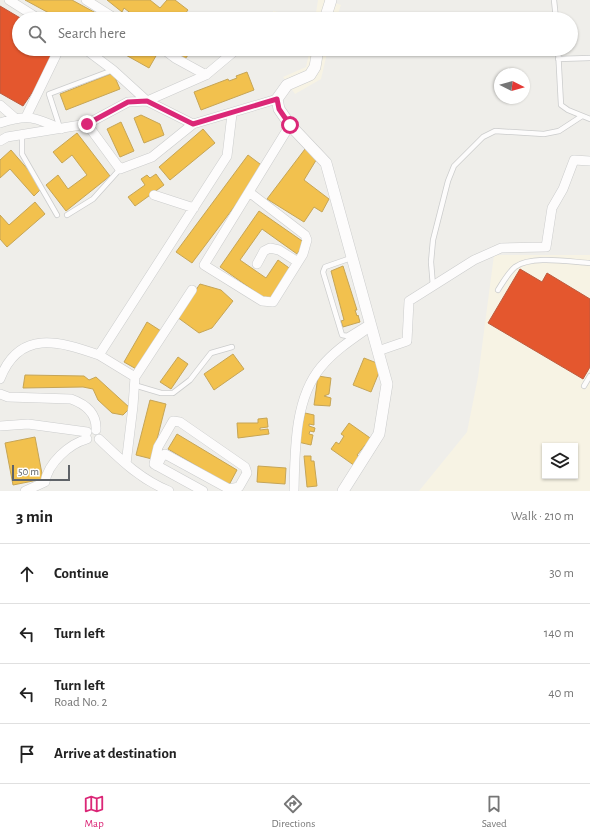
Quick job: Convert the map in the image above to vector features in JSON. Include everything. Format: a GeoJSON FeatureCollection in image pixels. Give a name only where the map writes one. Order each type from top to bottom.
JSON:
{"type":"FeatureCollection","features":[{"type":"Feature","properties":{"kind":"street"},"geometry":{"type":"LineString","coordinates":[[9,0],[28,12]]}},
{"type":"Feature","properties":{"kind":"street"},"geometry":{"type":"LineString","coordinates":[[86,0],[105,12]]}},
{"type":"Feature","properties":{"kind":"street"},"geometry":{"type":"LineString","coordinates":[[327,12],[331,0]]}},
{"type":"Feature","properties":{"kind":"street"},"geometry":{"type":"LineString","coordinates":[[26,116],[56,56]]}},
{"type":"Feature","properties":{"kind":"street"},"geometry":{"type":"LineString","coordinates":[[94,56],[113,70],[147,101],[193,124]]}},
{"type":"Feature","properties":{"kind":"street"},"geometry":{"type":"LineString","coordinates":[[172,56],[206,75]]}},
{"type":"Feature","properties":{"kind":"street"},"geometry":{"type":"LineString","coordinates":[[0,141],[6,137],[87,124],[128,102],[147,101],[206,75],[229,56]]}},
{"type":"Feature","properties":{"kind":"street"},"geometry":{"type":"LineString","coordinates":[[87,124],[120,169],[152,157],[193,124],[232,114],[277,99],[287,85],[310,75],[315,67],[317,56]]}},
{"type":"Feature","properties":{"kind":"street"},"geometry":{"type":"LineString","coordinates":[[277,99],[279,109],[290,125],[326,163],[387,384],[379,434],[343,491]]}},
{"type":"Feature","properties":{"kind":"street"},"geometry":{"type":"LineString","coordinates":[[0,105],[15,118]]}},
{"type":"Feature","properties":{"kind":"street"},"geometry":{"type":"LineString","coordinates":[[99,355],[227,156],[232,114]]}},
{"type":"Feature","properties":{"kind":"street"},"geometry":{"type":"LineString","coordinates":[[0,123],[26,116],[41,120],[61,129]]}},
{"type":"Feature","properties":{"kind":"street"},"geometry":{"type":"LineString","coordinates":[[249,192],[305,235],[307,245],[276,299],[269,303],[257,298],[204,265],[290,125]]}},
{"type":"Feature","properties":{"kind":"street"},"geometry":{"type":"LineString","coordinates":[[378,351],[407,341],[409,301],[474,260],[501,248],[546,247],[552,208],[563,189],[574,160],[590,161]]}},
{"type":"Feature","properties":{"kind":"street"},"geometry":{"type":"LineString","coordinates":[[154,195],[194,208]]}},
{"type":"Feature","properties":{"kind":"street"},"geometry":{"type":"LineString","coordinates":[[257,264],[264,251],[270,248],[279,250],[298,262]]}},
{"type":"Feature","properties":{"kind":"street"},"geometry":{"type":"LineString","coordinates":[[126,464],[134,406],[134,381],[192,290]]}},
{"type":"Feature","properties":{"kind":"street"},"geometry":{"type":"LineString","coordinates":[[294,491],[295,450],[299,421],[312,381],[321,367],[338,350],[371,324]]}},
{"type":"Feature","properties":{"kind":"street"},"geometry":{"type":"LineString","coordinates":[[0,379],[5,365],[12,356],[26,346],[42,342],[60,343],[99,355],[134,381]]}},
{"type":"Feature","properties":{"kind":"street"},"geometry":{"type":"LineString","coordinates":[[0,394],[8,397],[71,399],[89,409],[96,420],[90,434],[76,442],[64,452],[46,473],[45,482],[25,491]]}},
{"type":"Feature","properties":{"kind":"street"},"geometry":{"type":"LineString","coordinates":[[157,466],[162,456],[165,454],[229,489],[239,487],[247,473],[245,467],[176,420],[173,421],[158,447],[153,461],[154,464],[157,466],[203,491]]}},
{"type":"Feature","properties":{"kind":"street"},"geometry":{"type":"LineString","coordinates":[[0,426],[28,424],[90,434]]}},
{"type":"Feature","properties":{"kind":"street"},"geometry":{"type":"LineString","coordinates":[[90,434],[93,442],[99,439],[126,464],[151,484],[169,491]]}},
{"type":"Feature","properties":{"kind":"lane"},"geometry":{"type":"LineString","coordinates":[[554,0],[555,12]]}},
{"type":"Feature","properties":{"kind":"lane"},"geometry":{"type":"LineString","coordinates":[[590,58],[558,59],[561,105],[568,110],[590,119]]}},
{"type":"Feature","properties":{"kind":"lane"},"geometry":{"type":"LineString","coordinates":[[61,129],[49,94],[113,70]]}},
{"type":"Feature","properties":{"kind":"lane"},"geometry":{"type":"LineString","coordinates":[[433,286],[431,262],[433,240],[448,181],[454,166],[483,137],[495,131],[509,130],[544,134],[559,132],[582,116]]}},
{"type":"Feature","properties":{"kind":"lane"},"geometry":{"type":"LineString","coordinates":[[22,135],[22,154],[57,216]]}},
{"type":"Feature","properties":{"kind":"lane"},"geometry":{"type":"LineString","coordinates":[[67,215],[93,199],[120,169]]}},
{"type":"Feature","properties":{"kind":"lane"},"geometry":{"type":"LineString","coordinates":[[353,257],[325,267],[323,272],[342,335],[347,336],[371,324]]}},
{"type":"Feature","properties":{"kind":"lane"},"geometry":{"type":"LineString","coordinates":[[498,290],[506,276],[515,267],[524,263],[538,260],[590,263]]}},
{"type":"Feature","properties":{"kind":"lane"},"geometry":{"type":"LineString","coordinates":[[134,381],[161,393],[172,393],[190,380],[211,353],[232,347]]}},
{"type":"Feature","properties":{"kind":"lane"},"geometry":{"type":"LineString","coordinates":[[584,386],[590,376]]}},
{"type":"Feature","properties":{"kind":"shaded area"},"geometry":{"type":"Polygon","coordinates":[[[318,0],[326,0],[341,5],[338,12],[316,12],[318,0]]]}},
{"type":"Feature","properties":{"kind":"shaded area"},"geometry":{"type":"Polygon","coordinates":[[[308,56],[326,56],[321,79],[295,94],[283,77],[306,67],[308,56]]]}},
{"type":"Feature","properties":{"kind":"shaded area"},"geometry":{"type":"Polygon","coordinates":[[[494,255],[590,255],[590,491],[419,491],[467,432],[478,377],[494,255]]]}},
{"type":"Feature","properties":{"kind":"building: Homes"},"geometry":{"type":"Polygon","coordinates":[[[25,0],[72,0],[94,12],[47,12],[25,0]]]}},
{"type":"Feature","properties":{"kind":"building: Homes"},"geometry":{"type":"Polygon","coordinates":[[[107,0],[150,0],[160,8],[167,0],[175,0],[188,10],[186,12],[129,12],[124,8],[122,12],[107,0]]]}},
{"type":"Feature","properties":{"kind":"building: Homes"},"geometry":{"type":"Polygon","coordinates":[[[128,56],[156,56],[149,68],[128,56]]]}},
{"type":"Feature","properties":{"kind":"building: Homes"},"geometry":{"type":"Polygon","coordinates":[[[247,72],[254,90],[201,110],[194,92],[228,79],[229,81],[237,78],[236,76],[247,72]]]}},
{"type":"Feature","properties":{"kind":"building: Homes"},"geometry":{"type":"Polygon","coordinates":[[[113,73],[120,89],[66,110],[60,94],[113,73]]]}},
{"type":"Feature","properties":{"kind":"building: Homes"},"geometry":{"type":"Polygon","coordinates":[[[141,115],[160,124],[164,135],[144,143],[134,118],[141,115]]]}},
{"type":"Feature","properties":{"kind":"building: Homes"},"geometry":{"type":"Polygon","coordinates":[[[121,122],[134,151],[120,157],[107,129],[121,122]]]}},
{"type":"Feature","properties":{"kind":"building: Homes"},"geometry":{"type":"Polygon","coordinates":[[[203,129],[215,143],[170,180],[159,167],[203,129]]]}},
{"type":"Feature","properties":{"kind":"building: Homes"},"geometry":{"type":"Polygon","coordinates":[[[77,133],[110,176],[66,211],[46,185],[58,175],[68,189],[87,175],[72,155],[62,163],[53,152],[77,133]]]}},
{"type":"Feature","properties":{"kind":"building: Homes"},"geometry":{"type":"Polygon","coordinates":[[[305,149],[318,157],[304,180],[329,199],[322,212],[314,207],[304,222],[267,199],[305,149]]]}},
{"type":"Feature","properties":{"kind":"building: Homes"},"geometry":{"type":"Polygon","coordinates":[[[11,150],[43,187],[34,196],[10,169],[0,178],[0,160],[11,150]]]}},
{"type":"Feature","properties":{"kind":"building: Homes"},"geometry":{"type":"Polygon","coordinates":[[[248,155],[264,167],[192,263],[176,252],[248,155]]]}},
{"type":"Feature","properties":{"kind":"building: Homes"},"geometry":{"type":"Polygon","coordinates":[[[156,174],[164,185],[135,206],[128,197],[145,185],[141,179],[147,175],[150,178],[156,174]]]}},
{"type":"Feature","properties":{"kind":"building: Homes"},"geometry":{"type":"Polygon","coordinates":[[[35,202],[45,214],[7,247],[0,239],[0,215],[9,225],[35,202]]]}},
{"type":"Feature","properties":{"kind":"building: Homes"},"geometry":{"type":"Polygon","coordinates":[[[259,211],[305,243],[297,254],[262,229],[240,260],[266,278],[278,260],[292,270],[270,302],[220,267],[259,211]]]}},
{"type":"Feature","properties":{"kind":"building: Homes"},"geometry":{"type":"Polygon","coordinates":[[[343,266],[357,310],[355,310],[360,322],[343,327],[341,321],[344,320],[331,271],[343,266]]]}},
{"type":"Feature","properties":{"kind":"building: Homes"},"geometry":{"type":"Polygon","coordinates":[[[200,284],[221,290],[233,301],[212,328],[199,333],[177,317],[200,284]]]}},
{"type":"Feature","properties":{"kind":"building: Homes"},"geometry":{"type":"Polygon","coordinates":[[[147,322],[161,331],[138,370],[124,362],[147,322]]]}},
{"type":"Feature","properties":{"kind":"building: Homes"},"geometry":{"type":"Polygon","coordinates":[[[233,354],[244,369],[214,390],[204,374],[233,354]]]}},
{"type":"Feature","properties":{"kind":"building: Homes"},"geometry":{"type":"Polygon","coordinates":[[[178,357],[188,364],[171,389],[160,382],[178,357]]]}},
{"type":"Feature","properties":{"kind":"building: Homes"},"geometry":{"type":"Polygon","coordinates":[[[364,358],[382,365],[371,392],[353,385],[364,358]]]}},
{"type":"Feature","properties":{"kind":"building: Homes"},"geometry":{"type":"Polygon","coordinates":[[[25,375],[84,376],[89,380],[96,377],[130,408],[123,415],[112,413],[98,400],[93,389],[83,387],[23,388],[25,375]]]}},
{"type":"Feature","properties":{"kind":"building: Homes"},"geometry":{"type":"Polygon","coordinates":[[[318,376],[331,378],[329,394],[324,396],[331,398],[330,406],[314,405],[318,376]]]}},
{"type":"Feature","properties":{"kind":"building: Homes"},"geometry":{"type":"Polygon","coordinates":[[[150,400],[166,404],[152,459],[136,455],[150,400]]]}},
{"type":"Feature","properties":{"kind":"building: Homes"},"geometry":{"type":"Polygon","coordinates":[[[305,413],[314,415],[314,425],[309,424],[309,426],[315,428],[314,432],[310,431],[309,434],[313,435],[311,445],[298,442],[305,413]]]}},
{"type":"Feature","properties":{"kind":"building: Homes"},"geometry":{"type":"Polygon","coordinates":[[[267,418],[268,427],[260,428],[260,430],[268,429],[269,434],[238,438],[237,423],[258,423],[258,419],[267,418]]]}},
{"type":"Feature","properties":{"kind":"building: Homes"},"geometry":{"type":"Polygon","coordinates":[[[349,423],[373,440],[368,447],[365,445],[357,455],[360,457],[355,466],[331,449],[336,442],[339,444],[344,436],[341,434],[349,423]]]}},
{"type":"Feature","properties":{"kind":"building: Homes"},"geometry":{"type":"Polygon","coordinates":[[[177,434],[237,470],[229,485],[168,449],[177,434]]]}},
{"type":"Feature","properties":{"kind":"building: Homes"},"geometry":{"type":"Polygon","coordinates":[[[35,437],[43,479],[13,485],[5,443],[35,437]]]}},
{"type":"Feature","properties":{"kind":"building: Homes"},"geometry":{"type":"Polygon","coordinates":[[[304,456],[311,456],[311,461],[314,461],[317,486],[307,487],[304,456]]]}},
{"type":"Feature","properties":{"kind":"building: Homes"},"geometry":{"type":"Polygon","coordinates":[[[258,466],[286,468],[285,484],[257,482],[258,466]]]}},
{"type":"Feature","properties":{"kind":"building: Shops"},"geometry":{"type":"Polygon","coordinates":[[[0,6],[12,13],[12,56],[57,56],[23,106],[0,93],[0,6]]]}},
{"type":"Feature","properties":{"kind":"building: Shops"},"geometry":{"type":"Polygon","coordinates":[[[520,269],[542,282],[547,273],[590,299],[590,367],[583,379],[488,323],[520,269]]]}},
{"type":"Feature","properties":{"kind":"route"},"geometry":{"type":"LineString","coordinates":[[87,124],[128,102],[147,101],[193,124],[232,114],[277,99],[279,109],[290,125]]}}]}
